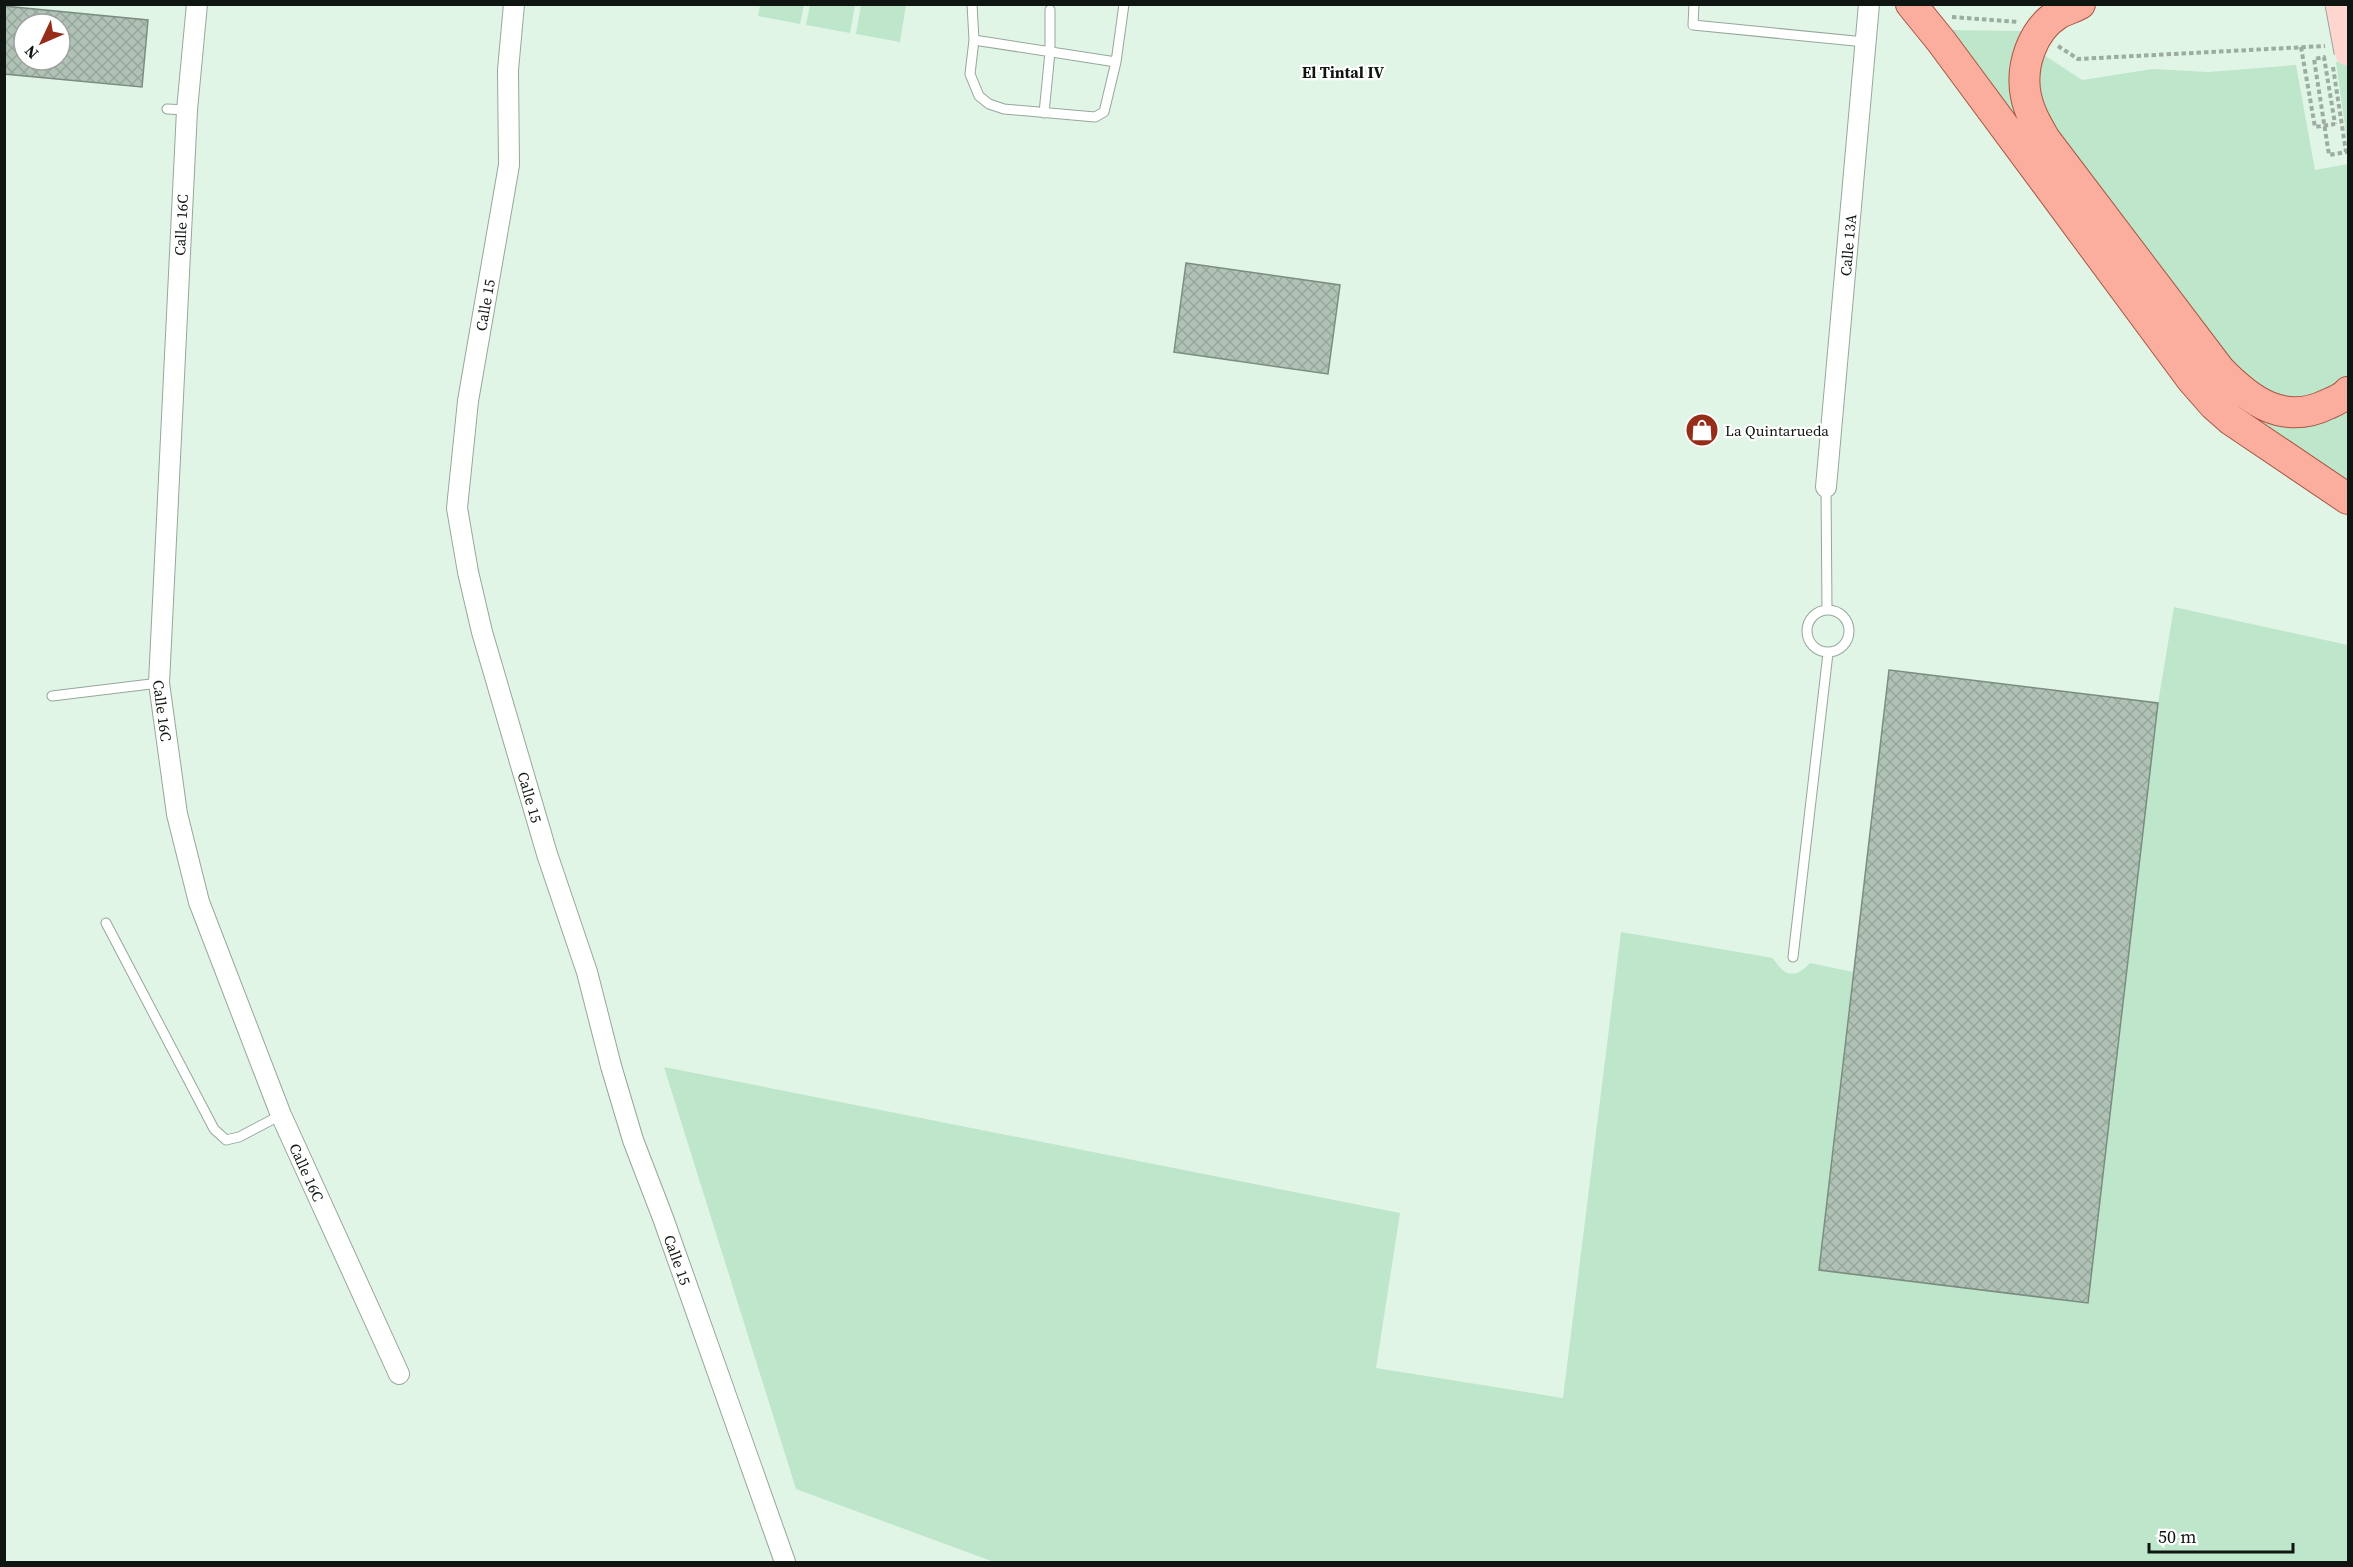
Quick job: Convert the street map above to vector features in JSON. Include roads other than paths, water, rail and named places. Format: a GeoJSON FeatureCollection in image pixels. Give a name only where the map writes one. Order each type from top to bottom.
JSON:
{"type":"FeatureCollection","features":[{"type":"Feature","properties":{"kind":"main road"},"geometry":{"type":"LineString","coordinates":[[1911,4],[1948,50],[2192,380],[2214,405],[2257,438],[2349,499]]}},
{"type":"Feature","properties":{"kind":"main road"},"geometry":{"type":"LineString","coordinates":[[2080,4],[2057,14],[2038,32],[2028,55],[2024,75],[2026,96],[2034,119],[2045,139],[2220,370],[2241,392],[2259,404],[2289,413],[2316,410],[2349,392]]}},
{"type":"Feature","properties":{"kind":"main road"},"geometry":{"type":"LineString","coordinates":[[2334,49],[2339,4]]}},
{"type":"Feature","properties":{"kind":"street","name":"Calle 16C"},"geometry":{"type":"LineString","coordinates":[[197,4],[187,110],[159,683],[177,814],[199,902],[281,1115],[399,1374]]}},
{"type":"Feature","properties":{"kind":"street","name":"Calle 15"},"geometry":{"type":"LineString","coordinates":[[514,4],[508,69],[509,165],[468,400],[457,508],[468,572],[482,632],[547,854],[587,972],[633,1140],[663,1218],[785,1563]]}},
{"type":"Feature","properties":{"kind":"street","name":"Calle 13A"},"geometry":{"type":"LineString","coordinates":[[1826,487],[1869,4]]}},
{"type":"Feature","properties":{"kind":"lane"},"geometry":{"type":"LineString","coordinates":[[972,4],[974,40],[970,74],[979,96],[989,105],[1004,109],[1095,117],[1104,112],[1116,62],[1124,4]]}},
{"type":"Feature","properties":{"kind":"lane"},"geometry":{"type":"LineString","coordinates":[[1694,4],[1693,25],[1865,42]]}},
{"type":"Feature","properties":{"kind":"lane"},"geometry":{"type":"LineString","coordinates":[[1044,113],[1050,52],[1050,10]]}},
{"type":"Feature","properties":{"kind":"lane"},"geometry":{"type":"LineString","coordinates":[[974,40],[1116,62]]}},
{"type":"Feature","properties":{"kind":"lane"},"geometry":{"type":"LineString","coordinates":[[167,109],[187,110]]}},
{"type":"Feature","properties":{"kind":"lane"},"geometry":{"type":"LineString","coordinates":[[1826,487],[1827,610]]}},
{"type":"Feature","properties":{"kind":"lane"},"geometry":{"type":"LineString","coordinates":[[1827,610],[1836,611],[1844,617],[1849,625],[1850,635],[1846,644],[1839,650],[1828,652],[1820,651],[1812,645],[1807,627],[1811,618],[1818,612],[1827,610]]}},
{"type":"Feature","properties":{"kind":"lane"},"geometry":{"type":"LineString","coordinates":[[1793,957],[1828,652]]}},
{"type":"Feature","properties":{"kind":"lane"},"geometry":{"type":"LineString","coordinates":[[52,696],[159,683]]}},
{"type":"Feature","properties":{"kind":"lane"},"geometry":{"type":"LineString","coordinates":[[106,923],[214,1129],[226,1140],[239,1137],[281,1115]]}},
{"type":"Feature","properties":{"kind":"place","name":"La Quintarueda"},"geometry":{"type":"Point","coordinates":[1702,430]}},
{"type":"Feature","properties":{"kind":"district","name":"El Tintal IV"},"geometry":{"type":"Point","coordinates":[1343,72]}}]}
